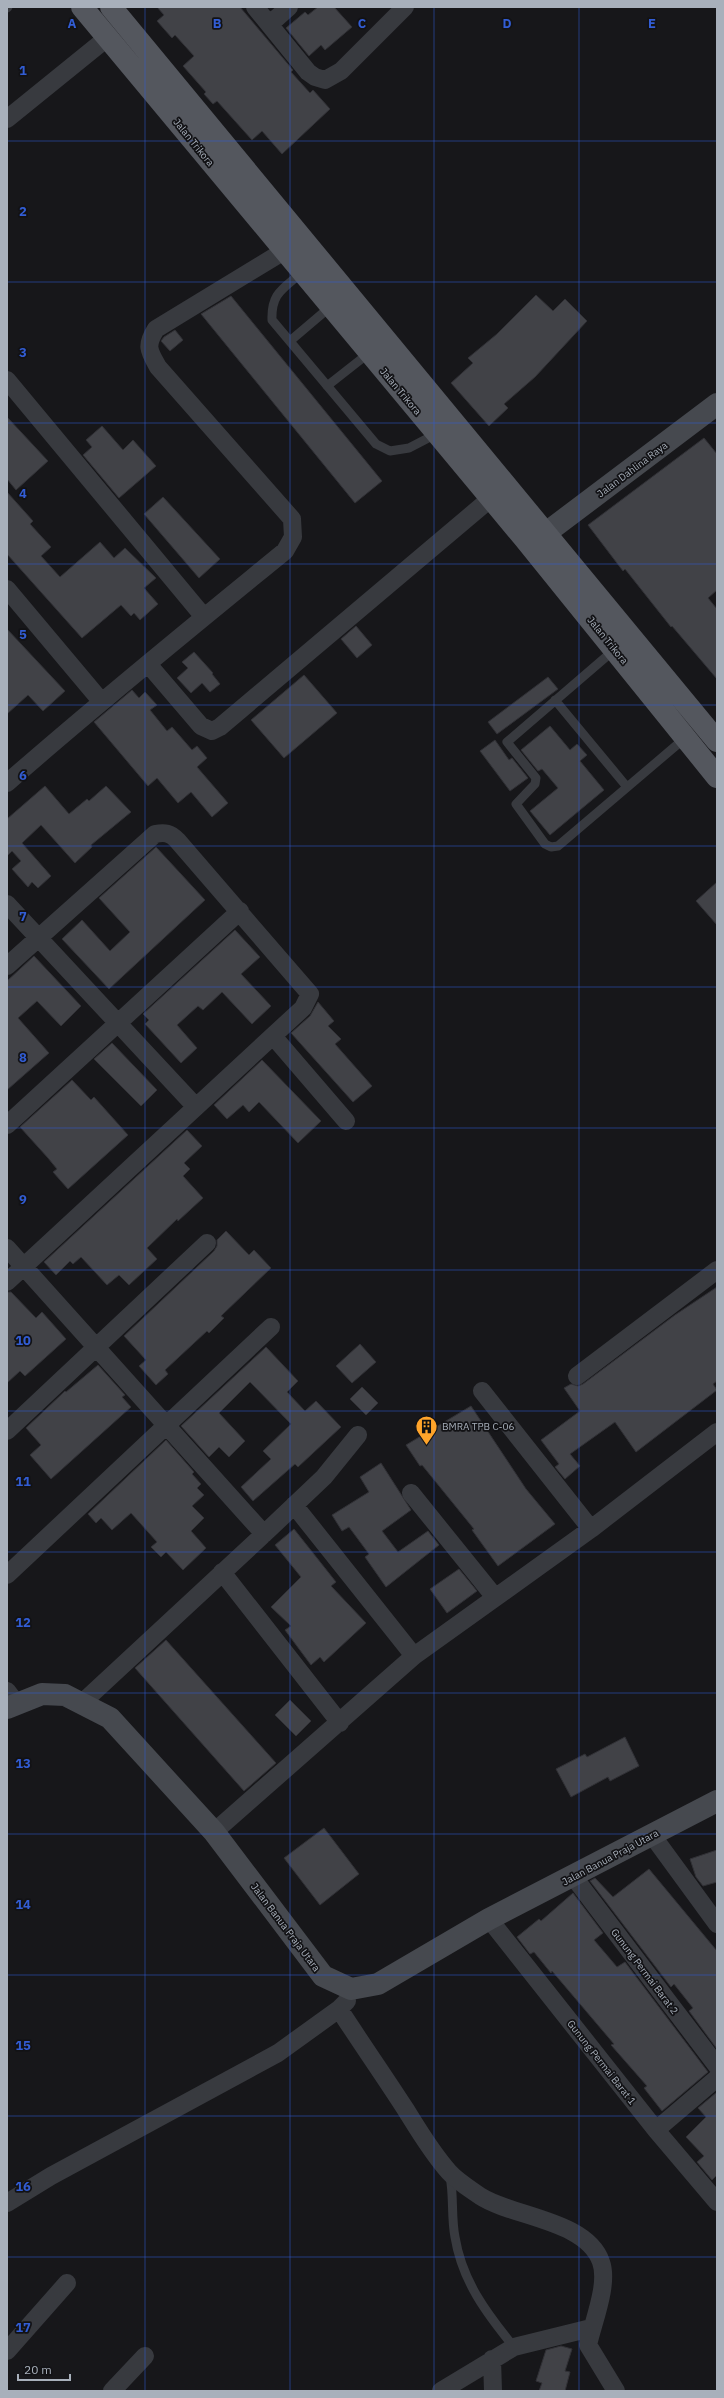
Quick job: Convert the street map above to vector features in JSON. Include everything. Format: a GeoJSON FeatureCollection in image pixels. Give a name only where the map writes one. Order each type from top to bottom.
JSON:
{"type":"FeatureCollection","features":[{"type":"Feature","properties":{"kind":"main road","name":"Jalan Trikora"},"geometry":{"type":"LineString","coordinates":[[82,7],[301,273],[616,650],[717,777]]}},
{"type":"Feature","properties":{"kind":"main road","name":"Jalan Trikora"},"geometry":{"type":"LineString","coordinates":[[117,9],[717,741]]}},
{"type":"Feature","properties":{"kind":"street"},"geometry":{"type":"LineString","coordinates":[[255,7],[308,72],[315,77],[326,80],[341,71],[405,7]]}},
{"type":"Feature","properties":{"kind":"street"},"geometry":{"type":"LineString","coordinates":[[270,24],[289,7]]}},
{"type":"Feature","properties":{"kind":"street"},"geometry":{"type":"LineString","coordinates":[[7,119],[107,38]]}},
{"type":"Feature","properties":{"kind":"street"},"geometry":{"type":"LineString","coordinates":[[7,783],[101,701],[285,551],[293,537],[292,519],[158,367],[149,350],[149,339],[156,329],[284,252]]}},
{"type":"Feature","properties":{"kind":"street"},"geometry":{"type":"LineString","coordinates":[[7,380],[204,617]]}},
{"type":"Feature","properties":{"kind":"street","name":"Jalan Dahlina Raya"},"geometry":{"type":"LineString","coordinates":[[546,533],[717,404]]}},
{"type":"Feature","properties":{"kind":"street"},"geometry":{"type":"LineString","coordinates":[[148,664],[201,726],[212,731],[220,728],[490,499]]}},
{"type":"Feature","properties":{"kind":"street"},"geometry":{"type":"LineString","coordinates":[[7,589],[101,701]]}},
{"type":"Feature","properties":{"kind":"street"},"geometry":{"type":"LineString","coordinates":[[7,966],[37,937],[155,834],[162,832],[170,834],[177,840],[240,911],[310,994],[303,1008],[7,1282]]}},
{"type":"Feature","properties":{"kind":"street"},"geometry":{"type":"LineString","coordinates":[[7,904],[196,1107]]}},
{"type":"Feature","properties":{"kind":"street"},"geometry":{"type":"LineString","coordinates":[[7,1125],[240,911]]}},
{"type":"Feature","properties":{"kind":"street"},"geometry":{"type":"LineString","coordinates":[[273,1036],[346,1121]]}},
{"type":"Feature","properties":{"kind":"street"},"geometry":{"type":"LineString","coordinates":[[7,1431],[208,1243]]}},
{"type":"Feature","properties":{"kind":"street"},"geometry":{"type":"LineString","coordinates":[[7,1248],[98,1347],[264,1534]]}},
{"type":"Feature","properties":{"kind":"street"},"geometry":{"type":"LineString","coordinates":[[577,1376],[717,1270]]}},
{"type":"Feature","properties":{"kind":"street"},"geometry":{"type":"LineString","coordinates":[[7,1575],[166,1423],[271,1327]]}},
{"type":"Feature","properties":{"kind":"street"},"geometry":{"type":"LineString","coordinates":[[482,1391],[591,1529]]}},
{"type":"Feature","properties":{"kind":"street"},"geometry":{"type":"LineString","coordinates":[[214,1832],[340,1723],[414,1656],[494,1596],[591,1529],[717,1432]]}},
{"type":"Feature","properties":{"kind":"street"},"geometry":{"type":"LineString","coordinates":[[83,1702],[324,1477],[358,1435]]}},
{"type":"Feature","properties":{"kind":"street"},"geometry":{"type":"LineString","coordinates":[[411,1493],[494,1596]]}},
{"type":"Feature","properties":{"kind":"street"},"geometry":{"type":"LineString","coordinates":[[294,1505],[414,1656]]}},
{"type":"Feature","properties":{"kind":"street"},"geometry":{"type":"LineString","coordinates":[[222,1572],[340,1723]]}},
{"type":"Feature","properties":{"kind":"street","name":"Jalan Banua Praja Utara"},"geometry":{"type":"LineString","coordinates":[[10,1700],[42,1694],[65,1695],[83,1702],[110,1718],[121,1727],[214,1832],[324,1976],[351,1989],[378,1984],[489,1919],[716,1803]]}},
{"type":"Feature","properties":{"kind":"street"},"geometry":{"type":"LineString","coordinates":[[652,1835],[717,1924]]}},
{"type":"Feature","properties":{"kind":"street","name":"Gunung Permai Barat 2"},"geometry":{"type":"LineString","coordinates":[[573,1876],[717,2066]]}},
{"type":"Feature","properties":{"kind":"street","name":"Gunung Permai Barat 1"},"geometry":{"type":"LineString","coordinates":[[489,1919],[656,2130],[717,2202]]}},
{"type":"Feature","properties":{"kind":"street"},"geometry":{"type":"LineString","coordinates":[[7,2203],[51,2176],[278,2053],[339,2009],[348,2000],[351,1989]]}},
{"type":"Feature","properties":{"kind":"street"},"geometry":{"type":"LineString","coordinates":[[339,2009],[422,2134],[450,2172],[481,2196],[499,2206],[546,2220],[571,2232],[593,2248],[601,2262],[603,2278],[588,2345],[612,2389]]}},
{"type":"Feature","properties":{"kind":"street"},"geometry":{"type":"LineString","coordinates":[[656,2130],[717,2078]]}},
{"type":"Feature","properties":{"kind":"street"},"geometry":{"type":"LineString","coordinates":[[7,2351],[67,2283]]}},
{"type":"Feature","properties":{"kind":"street"},"geometry":{"type":"LineString","coordinates":[[441,2391],[492,2359],[514,2348],[591,2328]]}},
{"type":"Feature","properties":{"kind":"street"},"geometry":{"type":"LineString","coordinates":[[112,2391],[145,2356]]}},
{"type":"Feature","properties":{"kind":"street"},"geometry":{"type":"LineString","coordinates":[[492,2359],[493,2391]]}},
{"type":"Feature","properties":{"kind":"lane"},"geometry":{"type":"LineString","coordinates":[[301,273],[276,296],[272,305],[272,320],[376,444],[390,451],[409,448],[436,434]]}},
{"type":"Feature","properties":{"kind":"lane"},"geometry":{"type":"LineString","coordinates":[[290,341],[330,307]]}},
{"type":"Feature","properties":{"kind":"lane"},"geometry":{"type":"LineString","coordinates":[[328,386],[368,353]]}},
{"type":"Feature","properties":{"kind":"lane"},"geometry":{"type":"LineString","coordinates":[[616,650],[507,742],[536,778],[535,784],[516,804],[545,844],[551,847],[558,846],[685,738]]}},
{"type":"Feature","properties":{"kind":"lane"},"geometry":{"type":"LineString","coordinates":[[556,700],[627,787]]}},
{"type":"Feature","properties":{"kind":"lane"},"geometry":{"type":"LineString","coordinates":[[450,2172],[454,2194],[455,2238],[470,2285],[486,2313],[514,2348]]}},
{"type":"Feature","properties":{"kind":"building"},"geometry":{"type":"Polygon","coordinates":[[[157,7],[240,7],[293,70],[291,72],[310,93],[313,90],[330,109],[282,154],[262,131],[252,140],[217,101],[213,104],[204,94],[206,92],[183,66],[194,56],[175,35],[172,38],[157,21],[164,15],[157,7]]]}},
{"type":"Feature","properties":{"kind":"building"},"geometry":{"type":"Polygon","coordinates":[[[318,7],[334,7],[352,27],[325,50],[321,45],[309,56],[286,28],[305,12],[308,15],[318,7]]]}},
{"type":"Feature","properties":{"kind":"building"},"geometry":{"type":"Polygon","coordinates":[[[536,295],[553,311],[565,299],[587,321],[535,377],[504,404],[508,408],[489,426],[451,383],[473,363],[468,358],[497,334],[536,295]]]}},
{"type":"Feature","properties":{"kind":"building"},"geometry":{"type":"Polygon","coordinates":[[[231,296],[382,481],[355,503],[201,314],[231,296]]]}},
{"type":"Feature","properties":{"kind":"building"},"geometry":{"type":"Polygon","coordinates":[[[175,330],[183,340],[170,351],[161,341],[164,337],[175,330]]]}},
{"type":"Feature","properties":{"kind":"building"},"geometry":{"type":"Polygon","coordinates":[[[7,417],[48,461],[16,490],[7,479],[7,417]]]}},
{"type":"Feature","properties":{"kind":"building"},"geometry":{"type":"Polygon","coordinates":[[[102,426],[123,450],[133,440],[156,466],[119,498],[83,455],[92,447],[86,440],[102,426]]]}},
{"type":"Feature","properties":{"kind":"building"},"geometry":{"type":"Polygon","coordinates":[[[704,438],[717,454],[717,590],[708,598],[717,609],[717,679],[672,626],[671,627],[625,569],[623,571],[588,525],[704,438]]]}},
{"type":"Feature","properties":{"kind":"building"},"geometry":{"type":"Polygon","coordinates":[[[7,492],[33,521],[30,524],[51,547],[41,556],[60,577],[100,542],[114,558],[125,548],[156,578],[144,588],[158,604],[140,620],[134,613],[131,616],[121,605],[82,638],[7,554],[7,492]]]}},
{"type":"Feature","properties":{"kind":"building"},"geometry":{"type":"Polygon","coordinates":[[[163,497],[220,559],[199,578],[144,514],[163,497]]]}},
{"type":"Feature","properties":{"kind":"building"},"geometry":{"type":"Polygon","coordinates":[[[356,626],[372,645],[357,658],[341,639],[356,626]]]}},
{"type":"Feature","properties":{"kind":"building"},"geometry":{"type":"Polygon","coordinates":[[[7,629],[65,691],[43,711],[28,695],[7,714],[7,629]]]}},
{"type":"Feature","properties":{"kind":"building"},"geometry":{"type":"Polygon","coordinates":[[[194,652],[213,673],[212,674],[220,684],[210,692],[202,683],[191,693],[177,678],[188,668],[182,662],[194,652]]]}},
{"type":"Feature","properties":{"kind":"building"},"geometry":{"type":"Polygon","coordinates":[[[304,675],[337,713],[284,758],[251,720],[304,675]]]}},
{"type":"Feature","properties":{"kind":"building"},"geometry":{"type":"Polygon","coordinates":[[[548,677],[558,689],[497,734],[488,722],[548,677]]]}},
{"type":"Feature","properties":{"kind":"building"},"geometry":{"type":"Polygon","coordinates":[[[132,690],[139,698],[145,692],[157,705],[150,710],[167,731],[172,727],[192,750],[197,746],[207,758],[197,767],[228,803],[212,817],[191,792],[178,803],[157,778],[148,786],[94,722],[132,690]]]}},
{"type":"Feature","properties":{"kind":"building"},"geometry":{"type":"Polygon","coordinates":[[[550,726],[570,750],[577,744],[587,755],[580,761],[604,790],[550,835],[530,811],[558,788],[542,769],[538,771],[521,750],[550,726]]]}},
{"type":"Feature","properties":{"kind":"building"},"geometry":{"type":"Polygon","coordinates":[[[495,740],[509,760],[512,758],[528,778],[510,791],[480,751],[495,740]]]}},
{"type":"Feature","properties":{"kind":"building"},"geometry":{"type":"Polygon","coordinates":[[[45,786],[69,814],[87,799],[89,801],[106,786],[131,812],[91,845],[92,847],[75,863],[41,825],[22,843],[51,876],[38,888],[32,882],[28,887],[12,869],[21,861],[12,851],[7,856],[7,819],[45,786]]]}},
{"type":"Feature","properties":{"kind":"building"},"geometry":{"type":"Polygon","coordinates":[[[156,847],[205,900],[109,989],[62,939],[82,920],[110,951],[130,932],[99,898],[156,847]]]}},
{"type":"Feature","properties":{"kind":"building"},"geometry":{"type":"Polygon","coordinates":[[[717,882],[717,925],[696,901],[717,882]]]}},
{"type":"Feature","properties":{"kind":"building"},"geometry":{"type":"Polygon","coordinates":[[[235,930],[260,957],[241,974],[271,1006],[252,1024],[222,992],[203,1010],[198,1006],[177,1025],[197,1048],[181,1063],[145,1024],[149,1020],[143,1014],[235,930]]]}},
{"type":"Feature","properties":{"kind":"building"},"geometry":{"type":"Polygon","coordinates":[[[34,956],[81,1006],[61,1026],[37,1001],[18,1018],[49,1053],[7,1090],[7,981],[34,956]]]}},
{"type":"Feature","properties":{"kind":"building"},"geometry":{"type":"Polygon","coordinates":[[[318,1002],[334,1021],[328,1026],[341,1039],[335,1044],[372,1086],[353,1102],[291,1033],[310,1016],[318,1002]]]}},
{"type":"Feature","properties":{"kind":"building"},"geometry":{"type":"Polygon","coordinates":[[[112,1043],[157,1090],[141,1106],[94,1059],[112,1043]]]}},
{"type":"Feature","properties":{"kind":"building"},"geometry":{"type":"Polygon","coordinates":[[[262,1060],[321,1121],[298,1143],[259,1102],[249,1112],[243,1105],[227,1119],[214,1105],[262,1060]]]}},
{"type":"Feature","properties":{"kind":"building"},"geometry":{"type":"Polygon","coordinates":[[[72,1080],[91,1100],[94,1097],[128,1135],[68,1189],[53,1172],[57,1169],[20,1127],[72,1080]]]}},
{"type":"Feature","properties":{"kind":"building"},"geometry":{"type":"Polygon","coordinates":[[[187,1130],[202,1146],[184,1163],[190,1169],[183,1176],[203,1198],[178,1221],[177,1219],[147,1248],[157,1259],[129,1285],[119,1275],[107,1285],[81,1257],[73,1264],[70,1261],[56,1275],[44,1262],[187,1130]]]}},
{"type":"Feature","properties":{"kind":"building"},"geometry":{"type":"Polygon","coordinates":[[[226,1231],[249,1255],[254,1250],[271,1268],[221,1316],[224,1318],[209,1333],[207,1331],[165,1370],[168,1374],[156,1385],[139,1366],[146,1360],[124,1336],[214,1251],[217,1246],[217,1240],[226,1231]]]}},
{"type":"Feature","properties":{"kind":"building"},"geometry":{"type":"Polygon","coordinates":[[[717,1287],[717,1381],[713,1384],[717,1390],[636,1452],[615,1422],[570,1454],[580,1466],[565,1479],[555,1467],[559,1464],[541,1440],[580,1411],[564,1388],[571,1384],[578,1386],[583,1384],[675,1315],[717,1287]]]}},
{"type":"Feature","properties":{"kind":"building"},"geometry":{"type":"Polygon","coordinates":[[[7,1292],[11,1292],[36,1318],[42,1312],[66,1339],[25,1376],[20,1371],[7,1383],[7,1292]]]}},
{"type":"Feature","properties":{"kind":"building"},"geometry":{"type":"Polygon","coordinates":[[[360,1344],[376,1362],[352,1383],[336,1366],[360,1344]]]}},
{"type":"Feature","properties":{"kind":"building"},"geometry":{"type":"Polygon","coordinates":[[[266,1347],[298,1381],[287,1392],[305,1411],[316,1401],[341,1427],[298,1467],[295,1464],[253,1501],[241,1487],[271,1459],[263,1451],[291,1424],[250,1382],[219,1413],[245,1441],[229,1457],[219,1447],[209,1457],[181,1426],[266,1347]]]}},
{"type":"Feature","properties":{"kind":"building"},"geometry":{"type":"Polygon","coordinates":[[[98,1365],[125,1395],[122,1397],[131,1407],[51,1479],[30,1455],[41,1445],[26,1428],[65,1391],[66,1392],[98,1365]]]}},
{"type":"Feature","properties":{"kind":"building"},"geometry":{"type":"Polygon","coordinates":[[[362,1387],[378,1403],[366,1415],[350,1399],[362,1387]]]}},
{"type":"Feature","properties":{"kind":"building"},"geometry":{"type":"Polygon","coordinates":[[[471,1406],[526,1489],[555,1524],[498,1566],[472,1530],[474,1529],[422,1465],[420,1466],[406,1445],[471,1406]]]}},
{"type":"Feature","properties":{"kind":"building"},"geometry":{"type":"Polygon","coordinates":[[[166,1440],[194,1472],[192,1474],[201,1484],[197,1488],[204,1495],[192,1506],[204,1518],[191,1531],[206,1548],[183,1570],[166,1552],[161,1557],[151,1547],[157,1542],[131,1513],[112,1530],[101,1518],[96,1523],[88,1514],[166,1440]]]}},
{"type":"Feature","properties":{"kind":"building"},"geometry":{"type":"Polygon","coordinates":[[[381,1463],[411,1510],[382,1531],[398,1552],[428,1531],[439,1545],[386,1587],[365,1557],[369,1554],[349,1527],[342,1531],[332,1515],[369,1492],[360,1477],[381,1463]]]}},
{"type":"Feature","properties":{"kind":"building"},"geometry":{"type":"Polygon","coordinates":[[[294,1529],[336,1582],[331,1586],[366,1623],[324,1662],[320,1657],[311,1665],[285,1630],[291,1626],[271,1607],[301,1577],[275,1545],[294,1529]]]}},
{"type":"Feature","properties":{"kind":"building"},"geometry":{"type":"Polygon","coordinates":[[[459,1569],[477,1591],[447,1613],[430,1589],[459,1569]]]}},
{"type":"Feature","properties":{"kind":"building"},"geometry":{"type":"Polygon","coordinates":[[[166,1640],[276,1763],[244,1791],[135,1668],[166,1640]]]}},
{"type":"Feature","properties":{"kind":"building"},"geometry":{"type":"Polygon","coordinates":[[[290,1700],[311,1721],[296,1736],[275,1715],[290,1700]]]}},
{"type":"Feature","properties":{"kind":"building"},"geometry":{"type":"Polygon","coordinates":[[[625,1737],[639,1766],[610,1781],[608,1777],[571,1797],[556,1769],[585,1754],[587,1757],[625,1737]]]}},
{"type":"Feature","properties":{"kind":"building"},"geometry":{"type":"Polygon","coordinates":[[[324,1828],[359,1874],[320,1905],[284,1858],[324,1828]]]}},
{"type":"Feature","properties":{"kind":"building"},"geometry":{"type":"Polygon","coordinates":[[[717,1850],[717,1882],[703,1886],[696,1877],[690,1859],[717,1850]]]}},
{"type":"Feature","properties":{"kind":"building"},"geometry":{"type":"Polygon","coordinates":[[[649,1869],[717,1951],[717,2049],[689,2011],[693,2008],[674,1984],[671,1987],[590,1881],[595,1878],[613,1897],[649,1869]]]}},
{"type":"Feature","properties":{"kind":"building"},"geometry":{"type":"Polygon","coordinates":[[[573,1893],[603,1933],[594,1940],[617,1967],[625,1962],[708,2072],[662,2111],[644,2088],[647,2086],[611,2045],[614,2044],[552,1971],[551,1973],[534,1952],[530,1954],[517,1937],[539,1919],[541,1921],[573,1893]]]}},
{"type":"Feature","properties":{"kind":"building"},"geometry":{"type":"Polygon","coordinates":[[[717,2092],[717,2175],[712,2180],[697,2162],[704,2156],[686,2137],[706,2117],[698,2108],[717,2092]]]}},
{"type":"Feature","properties":{"kind":"building"},"geometry":{"type":"Polygon","coordinates":[[[561,2346],[572,2349],[565,2371],[570,2372],[565,2391],[539,2391],[542,2383],[536,2381],[546,2350],[561,2346]]]}},
{"type":"Feature","properties":{"kind":"place","name":"BMRA TPB C-06"},"geometry":{"type":"Point","coordinates":[427,1446]}}]}
